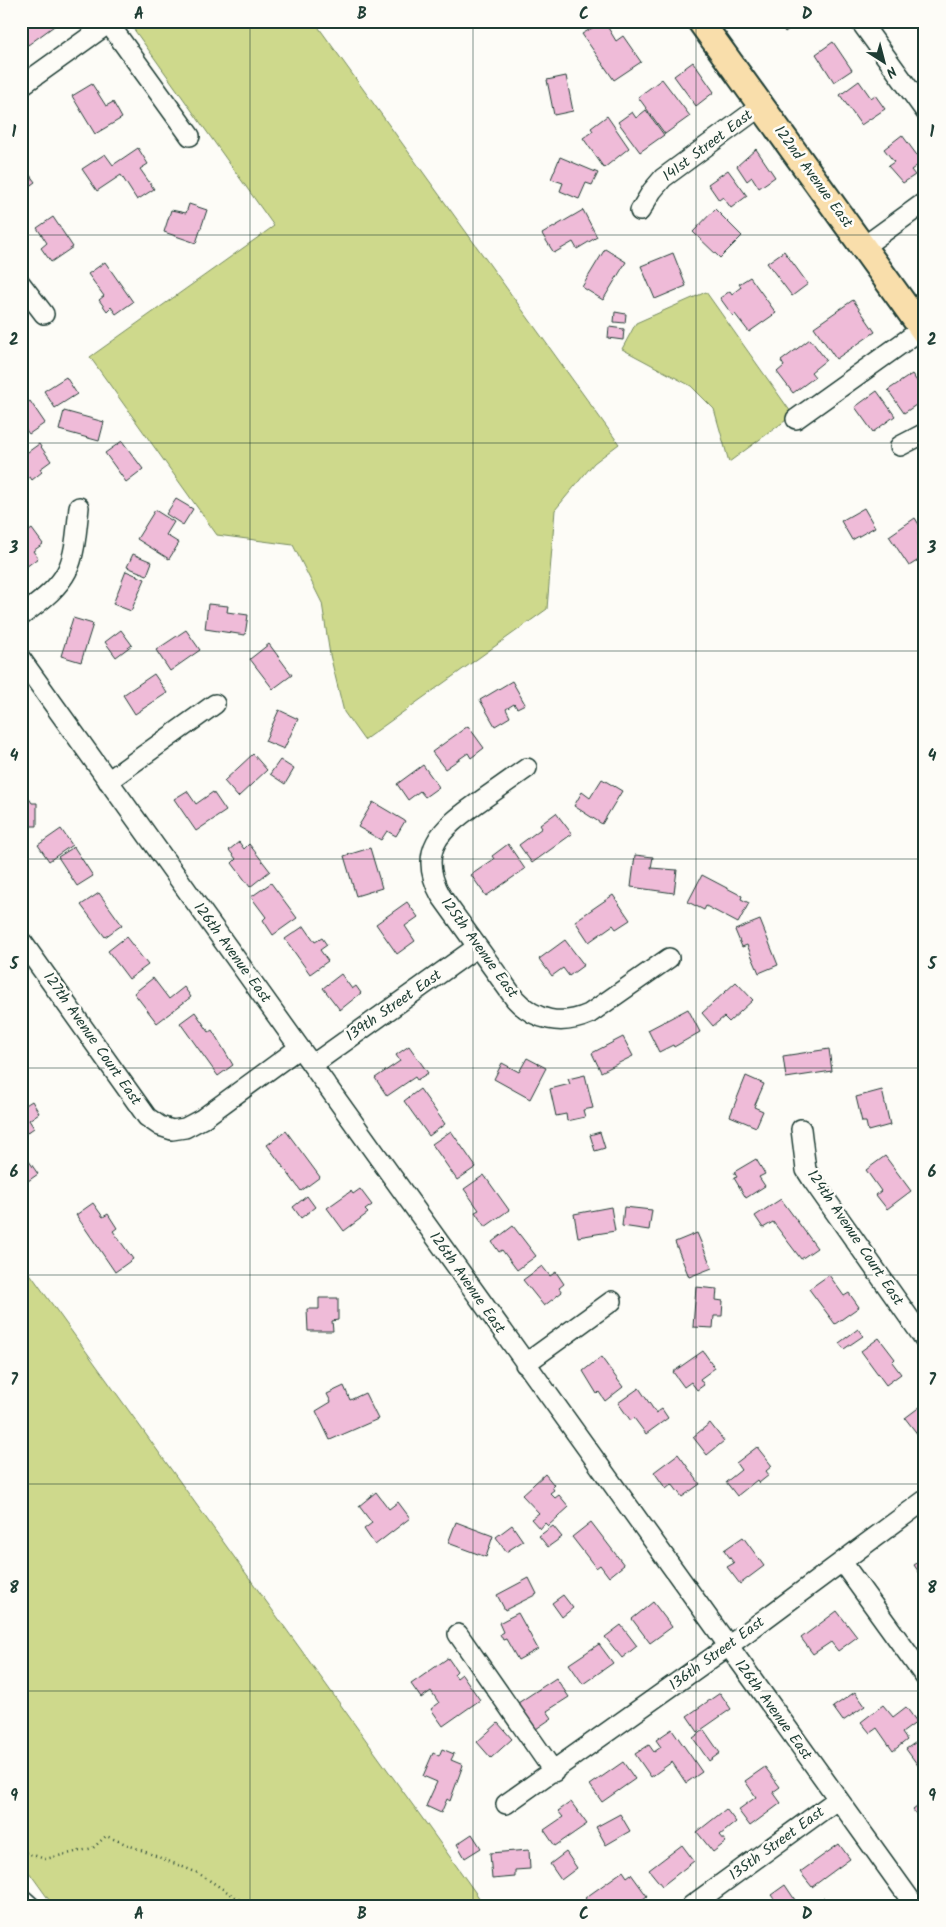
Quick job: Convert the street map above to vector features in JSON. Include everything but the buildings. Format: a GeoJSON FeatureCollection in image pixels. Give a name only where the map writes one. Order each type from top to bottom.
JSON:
{"type":"FeatureCollection","features":[{"type":"Feature","properties":{"kind":"main road","name":"122nd Avenue East"},"geometry":{"type":"LineString","coordinates":[[700,21],[923,331]]}},
{"type":"Feature","properties":{"kind":"street"},"geometry":{"type":"LineString","coordinates":[[860,21],[925,111]]}},
{"type":"Feature","properties":{"kind":"street"},"geometry":{"type":"LineString","coordinates":[[21,86],[108,22],[190,136]]}},
{"type":"Feature","properties":{"kind":"street","name":"141st Street East"},"geometry":{"type":"LineString","coordinates":[[640,211],[652,191],[663,178],[761,106]]}},
{"type":"Feature","properties":{"kind":"street"},"geometry":{"type":"LineString","coordinates":[[863,247],[925,202]]}},
{"type":"Feature","properties":{"kind":"street"},"geometry":{"type":"LineString","coordinates":[[21,284],[44,314]]}},
{"type":"Feature","properties":{"kind":"street"},"geometry":{"type":"LineString","coordinates":[[796,419],[923,331]]}},
{"type":"Feature","properties":{"kind":"street"},"geometry":{"type":"LineString","coordinates":[[900,446],[925,433]]}},
{"type":"Feature","properties":{"kind":"street"},"geometry":{"type":"LineString","coordinates":[[21,616],[47,596],[64,578],[72,562],[79,508]]}},
{"type":"Feature","properties":{"kind":"street","name":"126th Avenue East"},"geometry":{"type":"LineString","coordinates":[[21,659],[914,1906]]}},
{"type":"Feature","properties":{"kind":"street"},"geometry":{"type":"LineString","coordinates":[[108,781],[215,704]]}},
{"type":"Feature","properties":{"kind":"street","name":"125th Avenue East"},"geometry":{"type":"LineString","coordinates":[[527,768],[454,820],[439,836],[430,862],[433,882],[477,948],[515,999],[529,1012],[552,1021],[574,1019],[589,1014],[669,958]]}},
{"type":"Feature","properties":{"kind":"street","name":"127th Avenue Court East"},"geometry":{"type":"LineString","coordinates":[[23,943],[147,1117],[152,1122],[166,1128],[184,1128],[202,1119],[299,1048]]}},
{"type":"Feature","properties":{"kind":"street","name":"139th Street East"},"geometry":{"type":"LineString","coordinates":[[312,1065],[477,948]]}},
{"type":"Feature","properties":{"kind":"street","name":"124th Avenue Court East"},"geometry":{"type":"LineString","coordinates":[[801,1129],[806,1170],[925,1340]]}},
{"type":"Feature","properties":{"kind":"street"},"geometry":{"type":"LineString","coordinates":[[525,1364],[612,1301]]}},
{"type":"Feature","properties":{"kind":"street","name":"136th Street East"},"geometry":{"type":"LineString","coordinates":[[506,1804],[554,1772],[727,1647],[925,1500]]}},
{"type":"Feature","properties":{"kind":"street"},"geometry":{"type":"LineString","coordinates":[[842,1562],[925,1677]]}},
{"type":"Feature","properties":{"kind":"street"},"geometry":{"type":"LineString","coordinates":[[458,1634],[554,1772]]}},
{"type":"Feature","properties":{"kind":"street","name":"135th Street East"},"geometry":{"type":"LineString","coordinates":[[691,1906],[838,1799]]}},
{"type":"Feature","properties":{"kind":"street"},"geometry":{"type":"LineString","coordinates":[[21,1898],[30,1906]]}},
{"type":"Feature","properties":{"kind":"path"},"geometry":{"type":"LineString","coordinates":[[21,1852],[45,1859],[93,1848],[106,1836],[198,1873],[248,1906]]}},
{"type":"Feature","properties":{"kind":"green space"},"geometry":{"type":"Polygon","coordinates":[[[128,21],[314,21],[619,444],[594,463],[555,510],[547,609],[364,740],[344,712],[330,655],[322,603],[293,545],[217,535],[90,357],[274,226],[128,21]]]}},
{"type":"Feature","properties":{"kind":"green space"},"geometry":{"type":"Polygon","coordinates":[[[706,292],[793,415],[729,462],[714,409],[691,386],[622,349],[636,323],[706,292]]]}},
{"type":"Feature","properties":{"kind":"green space"},"geometry":{"type":"Polygon","coordinates":[[[21,1261],[485,1906],[52,1904],[21,1861],[21,1261]]]}}]}
